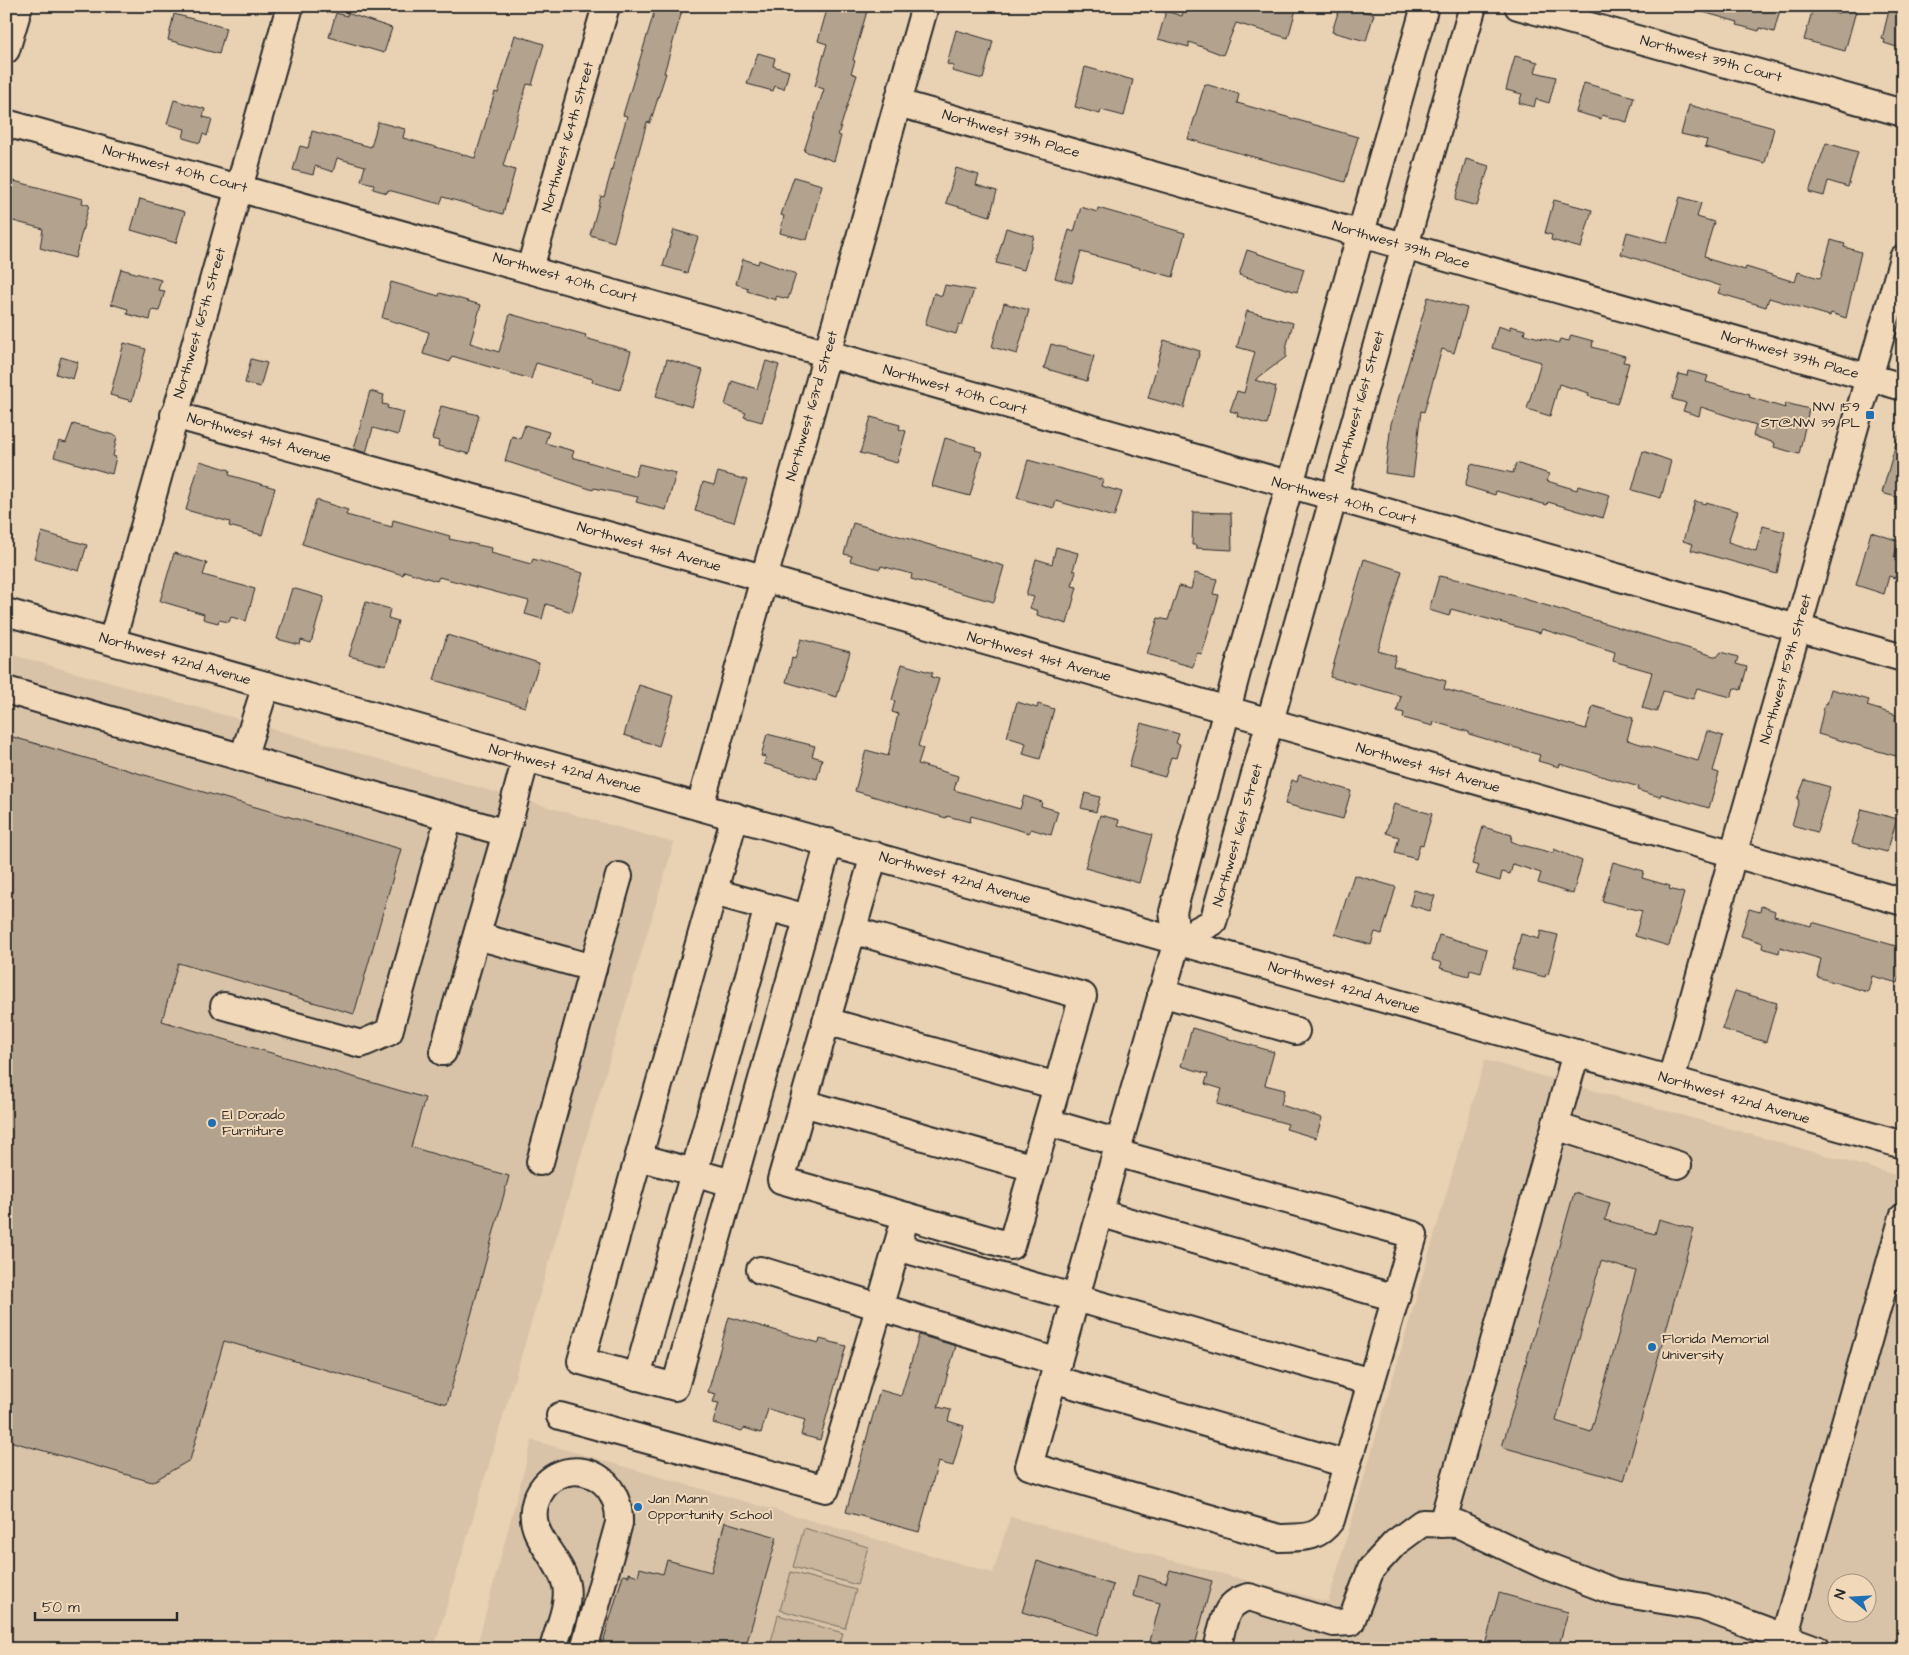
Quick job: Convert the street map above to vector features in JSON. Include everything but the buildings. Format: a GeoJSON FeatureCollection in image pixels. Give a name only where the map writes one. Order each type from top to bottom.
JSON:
{"type":"FeatureCollection","features":[{"type":"Feature","properties":{"kind":"street"},"geometry":{"type":"LineString","coordinates":[[6,50],[19,6]]}},
{"type":"Feature","properties":{"kind":"street","name":"Northwest 165th Street"},"geometry":{"type":"LineString","coordinates":[[112,641],[290,6]]}},
{"type":"Feature","properties":{"kind":"street","name":"Northwest 164th Street"},"geometry":{"type":"LineString","coordinates":[[530,268],[606,6]]}},
{"type":"Feature","properties":{"kind":"street","name":"Northwest 163rd Street"},"geometry":{"type":"LineString","coordinates":[[700,806],[926,6]]}},
{"type":"Feature","properties":{"kind":"street"},"geometry":{"type":"LineString","coordinates":[[1047,1122],[1118,1148],[1414,1235],[1331,1520],[1323,1532],[1307,1537],[1279,1538],[1028,1466],[1076,1298],[1099,1213],[1118,1148],[1161,993],[1177,941],[1173,912],[1425,6]]}},
{"type":"Feature","properties":{"kind":"street","name":"Northwest 161st Street"},"geometry":{"type":"LineString","coordinates":[[1177,941],[1213,922],[1473,6]]}},
{"type":"Feature","properties":{"kind":"street","name":"Northwest 39th Court"},"geometry":{"type":"LineString","coordinates":[[1518,6],[1903,113]]}},
{"type":"Feature","properties":{"kind":"street","name":"Northwest 39th Place"},"geometry":{"type":"LineString","coordinates":[[898,103],[1903,387]]}},
{"type":"Feature","properties":{"kind":"street","name":"Northwest 40th Court"},"geometry":{"type":"LineString","coordinates":[[6,123],[530,268],[1290,486],[1903,658]]}},
{"type":"Feature","properties":{"kind":"street","name":"Northwest 159th Street"},"geometry":{"type":"LineString","coordinates":[[1671,1080],[1903,258]]}},
{"type":"Feature","properties":{"kind":"street","name":"Northwest 41st Avenue"},"geometry":{"type":"LineString","coordinates":[[174,415],[764,578],[1228,712],[1903,902]]}},
{"type":"Feature","properties":{"kind":"street","name":"Northwest 42nd Avenue"},"geometry":{"type":"LineString","coordinates":[[6,612],[1903,1145]]}},
{"type":"Feature","properties":{"kind":"street"},"geometry":{"type":"LineString","coordinates":[[244,758],[266,685]]}},
{"type":"Feature","properties":{"kind":"street"},"geometry":{"type":"LineString","coordinates":[[6,690],[506,833]]}},
{"type":"Feature","properties":{"kind":"street"},"geometry":{"type":"LineString","coordinates":[[443,1052],[526,758]]}},
{"type":"Feature","properties":{"kind":"street"},"geometry":{"type":"LineString","coordinates":[[735,816],[581,1361],[637,1377],[675,1387],[829,842]]}},
{"type":"Feature","properties":{"kind":"street"},"geometry":{"type":"LineString","coordinates":[[224,1006],[361,1044],[390,1032],[449,817]]}},
{"type":"Feature","properties":{"kind":"street"},"geometry":{"type":"LineString","coordinates":[[852,930],[1083,996],[1011,1246],[781,1180],[852,930],[874,855]]}},
{"type":"Feature","properties":{"kind":"street"},"geometry":{"type":"LineString","coordinates":[[540,1162],[619,876]]}},
{"type":"Feature","properties":{"kind":"street"},"geometry":{"type":"LineString","coordinates":[[714,892],[807,918]]}},
{"type":"Feature","properties":{"kind":"street"},"geometry":{"type":"LineString","coordinates":[[637,1377],[768,907]]}},
{"type":"Feature","properties":{"kind":"street"},"geometry":{"type":"LineString","coordinates":[[477,936],[593,968]]}},
{"type":"Feature","properties":{"kind":"street"},"geometry":{"type":"LineString","coordinates":[[1161,993],[1296,1031]]}},
{"type":"Feature","properties":{"kind":"street"},"geometry":{"type":"LineString","coordinates":[[826,1021],[1057,1086]]}},
{"type":"Feature","properties":{"kind":"street"},"geometry":{"type":"LineString","coordinates":[[1442,1524],[1576,1053]]}},
{"type":"Feature","properties":{"kind":"street"},"geometry":{"type":"LineString","coordinates":[[803,1103],[1034,1168]]}},
{"type":"Feature","properties":{"kind":"street"},"geometry":{"type":"LineString","coordinates":[[1555,1126],[1678,1165]]}},
{"type":"Feature","properties":{"kind":"street"},"geometry":{"type":"LineString","coordinates":[[639,1157],[732,1183]]}},
{"type":"Feature","properties":{"kind":"street"},"geometry":{"type":"LineString","coordinates":[[1099,1213],[1396,1298]]}},
{"type":"Feature","properties":{"kind":"street"},"geometry":{"type":"LineString","coordinates":[[560,1416],[826,1489],[906,1216]]}},
{"type":"Feature","properties":{"kind":"street"},"geometry":{"type":"LineString","coordinates":[[1784,1638],[1903,1217]]}},
{"type":"Feature","properties":{"kind":"street"},"geometry":{"type":"LineString","coordinates":[[897,1247],[1371,1382]]}},
{"type":"Feature","properties":{"kind":"street"},"geometry":{"type":"LineString","coordinates":[[760,1270],[880,1307],[1055,1371],[1348,1464]]}},
{"type":"Feature","properties":{"kind":"street"},"geometry":{"type":"LineString","coordinates":[[553,1649],[567,1597],[566,1585],[562,1573],[536,1531],[534,1517],[536,1502],[542,1489],[552,1479],[566,1473],[580,1471],[594,1475],[607,1483],[615,1494],[620,1508],[619,1523],[584,1649]]}},
{"type":"Feature","properties":{"kind":"street"},"geometry":{"type":"LineString","coordinates":[[1217,1649],[1229,1606],[1240,1599],[1249,1597],[1334,1623],[1351,1622],[1359,1606],[1371,1569],[1394,1543],[1422,1523],[1458,1524],[1544,1565],[1615,1592],[1703,1606],[1816,1649]]}},
{"type":"Feature","properties":{"kind":"shaded area"},"geometry":{"type":"Polygon","coordinates":[[[6,653],[674,843],[434,1649],[6,1649],[6,653]]]}},
{"type":"Feature","properties":{"kind":"shaded area","name":"Florida Memorial University"},"geometry":{"type":"Polygon","coordinates":[[[1485,1060],[1903,1177],[1903,1649],[476,1649],[532,1440],[993,1573],[1010,1517],[1328,1602],[1485,1060]]]}},
{"type":"Feature","properties":{"kind":"shaded area"},"geometry":{"type":"Polygon","coordinates":[[[804,1528],[868,1547],[857,1585],[793,1567],[804,1528]]]}},
{"type":"Feature","properties":{"kind":"shaded area"},"geometry":{"type":"Polygon","coordinates":[[[791,1572],[856,1590],[845,1628],[780,1610],[791,1572]]]}},
{"type":"Feature","properties":{"kind":"shaded area"},"geometry":{"type":"Polygon","coordinates":[[[778,1615],[843,1633],[838,1649],[769,1649],[778,1615]]]}},
{"type":"Feature","properties":{"kind":"place","name":"NW 159 ST@NW 39 PL"},"geometry":{"type":"Point","coordinates":[1870,415]}},
{"type":"Feature","properties":{"kind":"place","name":"El Dorado Furniture"},"geometry":{"type":"Point","coordinates":[212,1123]}},
{"type":"Feature","properties":{"kind":"place","name":"Florida Memorial University"},"geometry":{"type":"Point","coordinates":[1652,1347]}},
{"type":"Feature","properties":{"kind":"place","name":"Jan Mann Opportunity School"},"geometry":{"type":"Point","coordinates":[638,1507]}}]}
